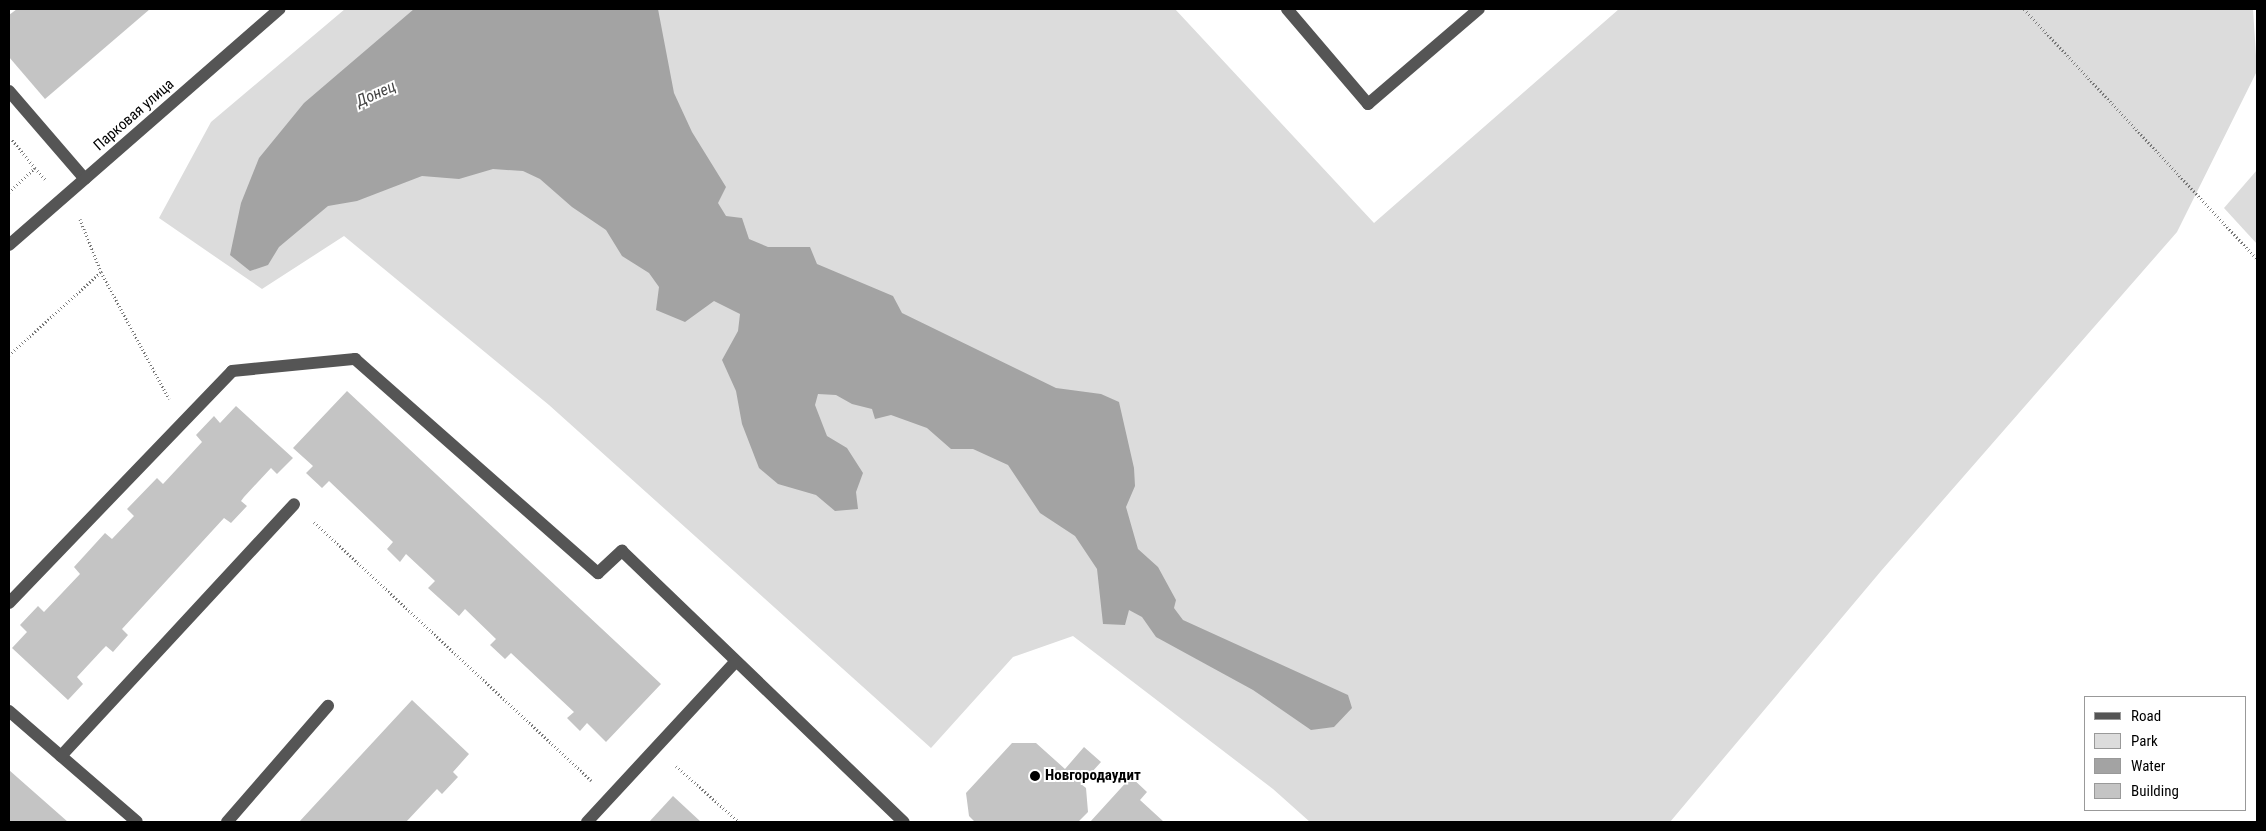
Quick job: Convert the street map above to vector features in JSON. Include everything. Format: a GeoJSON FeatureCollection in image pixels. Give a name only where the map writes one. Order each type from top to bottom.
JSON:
{"type":"FeatureCollection","features":[{"type":"Feature","properties":{"kind":"street","name":"Парковая улица"},"geometry":{"type":"LineString","coordinates":[[9,245],[280,9]]}},
{"type":"Feature","properties":{"kind":"street"},"geometry":{"type":"LineString","coordinates":[[1287,9],[1368,104],[1479,9]]}},
{"type":"Feature","properties":{"kind":"street"},"geometry":{"type":"LineString","coordinates":[[9,91],[85,179]]}},
{"type":"Feature","properties":{"kind":"street"},"geometry":{"type":"LineString","coordinates":[[9,603],[232,371],[355,359],[598,573],[622,551],[904,822]]}},
{"type":"Feature","properties":{"kind":"street"},"geometry":{"type":"LineString","coordinates":[[61,756],[294,504]]}},
{"type":"Feature","properties":{"kind":"street"},"geometry":{"type":"LineString","coordinates":[[587,822],[736,662]]}},
{"type":"Feature","properties":{"kind":"street"},"geometry":{"type":"LineString","coordinates":[[227,822],[328,706]]}},
{"type":"Feature","properties":{"kind":"street"},"geometry":{"type":"LineString","coordinates":[[9,710],[137,822]]}},
{"type":"Feature","properties":{"kind":"path"},"geometry":{"type":"LineString","coordinates":[[2024,9],[2257,259]]}},
{"type":"Feature","properties":{"kind":"path"},"geometry":{"type":"LineString","coordinates":[[9,135],[35,168],[78,215],[101,272],[182,423]]}},
{"type":"Feature","properties":{"kind":"path"},"geometry":{"type":"LineString","coordinates":[[9,192],[35,168]]}},
{"type":"Feature","properties":{"kind":"path"},"geometry":{"type":"LineString","coordinates":[[9,355],[101,272]]}},
{"type":"Feature","properties":{"kind":"path"},"geometry":{"type":"LineString","coordinates":[[294,504],[610,797]]}},
{"type":"Feature","properties":{"kind":"path"},"geometry":{"type":"LineString","coordinates":[[676,766],[739,822]]}},
{"type":"Feature","properties":{"kind":"green space"},"geometry":{"type":"Polygon","coordinates":[[[345,9],[1175,9],[1374,223],[1619,9],[2253,9],[2257,71],[2177,232],[1881,571],[1670,822],[1310,822],[1273,789],[1073,636],[1013,657],[931,748],[549,405],[344,236],[262,289],[159,218],[211,122],[345,9]]]}},
{"type":"Feature","properties":{"kind":"green space"},"geometry":{"type":"Polygon","coordinates":[[[2257,170],[2257,244],[2224,208],[2257,170]]]}},
{"type":"Feature","properties":{"kind":"water","name":"Донец"},"geometry":{"type":"Polygon","coordinates":[[[414,9],[658,9],[674,93],[692,132],[726,187],[718,203],[726,216],[742,218],[749,239],[768,247],[810,247],[817,264],[893,296],[902,313],[1056,388],[1101,394],[1119,402],[1134,468],[1135,486],[1126,507],[1138,549],[1158,567],[1176,600],[1174,608],[1183,620],[1348,695],[1352,708],[1334,727],[1311,730],[1253,690],[1156,637],[1142,617],[1129,610],[1125,625],[1103,624],[1097,569],[1075,536],[1040,513],[1008,465],[973,449],[951,449],[927,428],[891,415],[875,419],[872,409],[852,404],[836,395],[818,394],[815,405],[827,436],[847,448],[863,473],[856,492],[858,509],[835,511],[816,495],[778,484],[759,468],[742,424],[736,391],[722,360],[738,331],[740,314],[714,301],[685,322],[656,310],[659,287],[649,273],[622,256],[606,230],[572,207],[540,179],[523,171],[493,169],[459,179],[422,176],[357,201],[328,206],[279,247],[268,265],[250,271],[230,255],[241,203],[259,158],[304,103],[414,9]]]}},
{"type":"Feature","properties":{"kind":"building"},"geometry":{"type":"Polygon","coordinates":[[[17,9],[150,9],[45,99],[9,57],[9,15],[17,9]]]}},
{"type":"Feature","properties":{"kind":"building"},"geometry":{"type":"Polygon","coordinates":[[[347,391],[661,684],[606,742],[587,723],[580,731],[567,718],[574,712],[511,653],[505,659],[490,645],[496,639],[465,609],[459,616],[428,588],[435,581],[406,554],[400,562],[387,549],[393,542],[329,481],[322,488],[306,473],[313,466],[293,448],[347,391]]]}},
{"type":"Feature","properties":{"kind":"building"},"geometry":{"type":"Polygon","coordinates":[[[236,406],[293,458],[277,474],[271,468],[241,501],[247,506],[231,523],[224,518],[122,629],[128,635],[113,652],[106,646],[77,677],[83,684],[68,700],[12,648],[27,632],[20,625],[38,606],[44,612],[80,574],[74,567],[105,533],[112,539],[134,516],[127,509],[157,478],[163,484],[202,442],[196,435],[214,416],[220,423],[236,406]]]}},
{"type":"Feature","properties":{"kind":"building"},"geometry":{"type":"Polygon","coordinates":[[[412,700],[469,754],[453,772],[458,777],[442,794],[437,789],[406,822],[299,822],[412,700]]]}},
{"type":"Feature","properties":{"kind":"building","name":"Новгородаудит"},"geometry":{"type":"Polygon","coordinates":[[[1012,743],[1036,743],[1065,769],[1084,747],[1101,762],[1081,784],[1086,788],[1088,812],[1078,822],[975,822],[969,816],[966,793],[1012,743]]]}},
{"type":"Feature","properties":{"kind":"building"},"geometry":{"type":"Polygon","coordinates":[[[9,770],[26,785],[68,822],[9,822],[9,770]]]}},
{"type":"Feature","properties":{"kind":"building"},"geometry":{"type":"Polygon","coordinates":[[[1131,777],[1147,792],[1140,800],[1164,822],[1090,822],[1131,777]]]}},
{"type":"Feature","properties":{"kind":"building"},"geometry":{"type":"Polygon","coordinates":[[[673,796],[701,822],[649,822],[673,796]]]}},
{"type":"Feature","properties":{"kind":"place","name":"Новгородаудит"},"geometry":{"type":"Point","coordinates":[1035,776]}}]}
